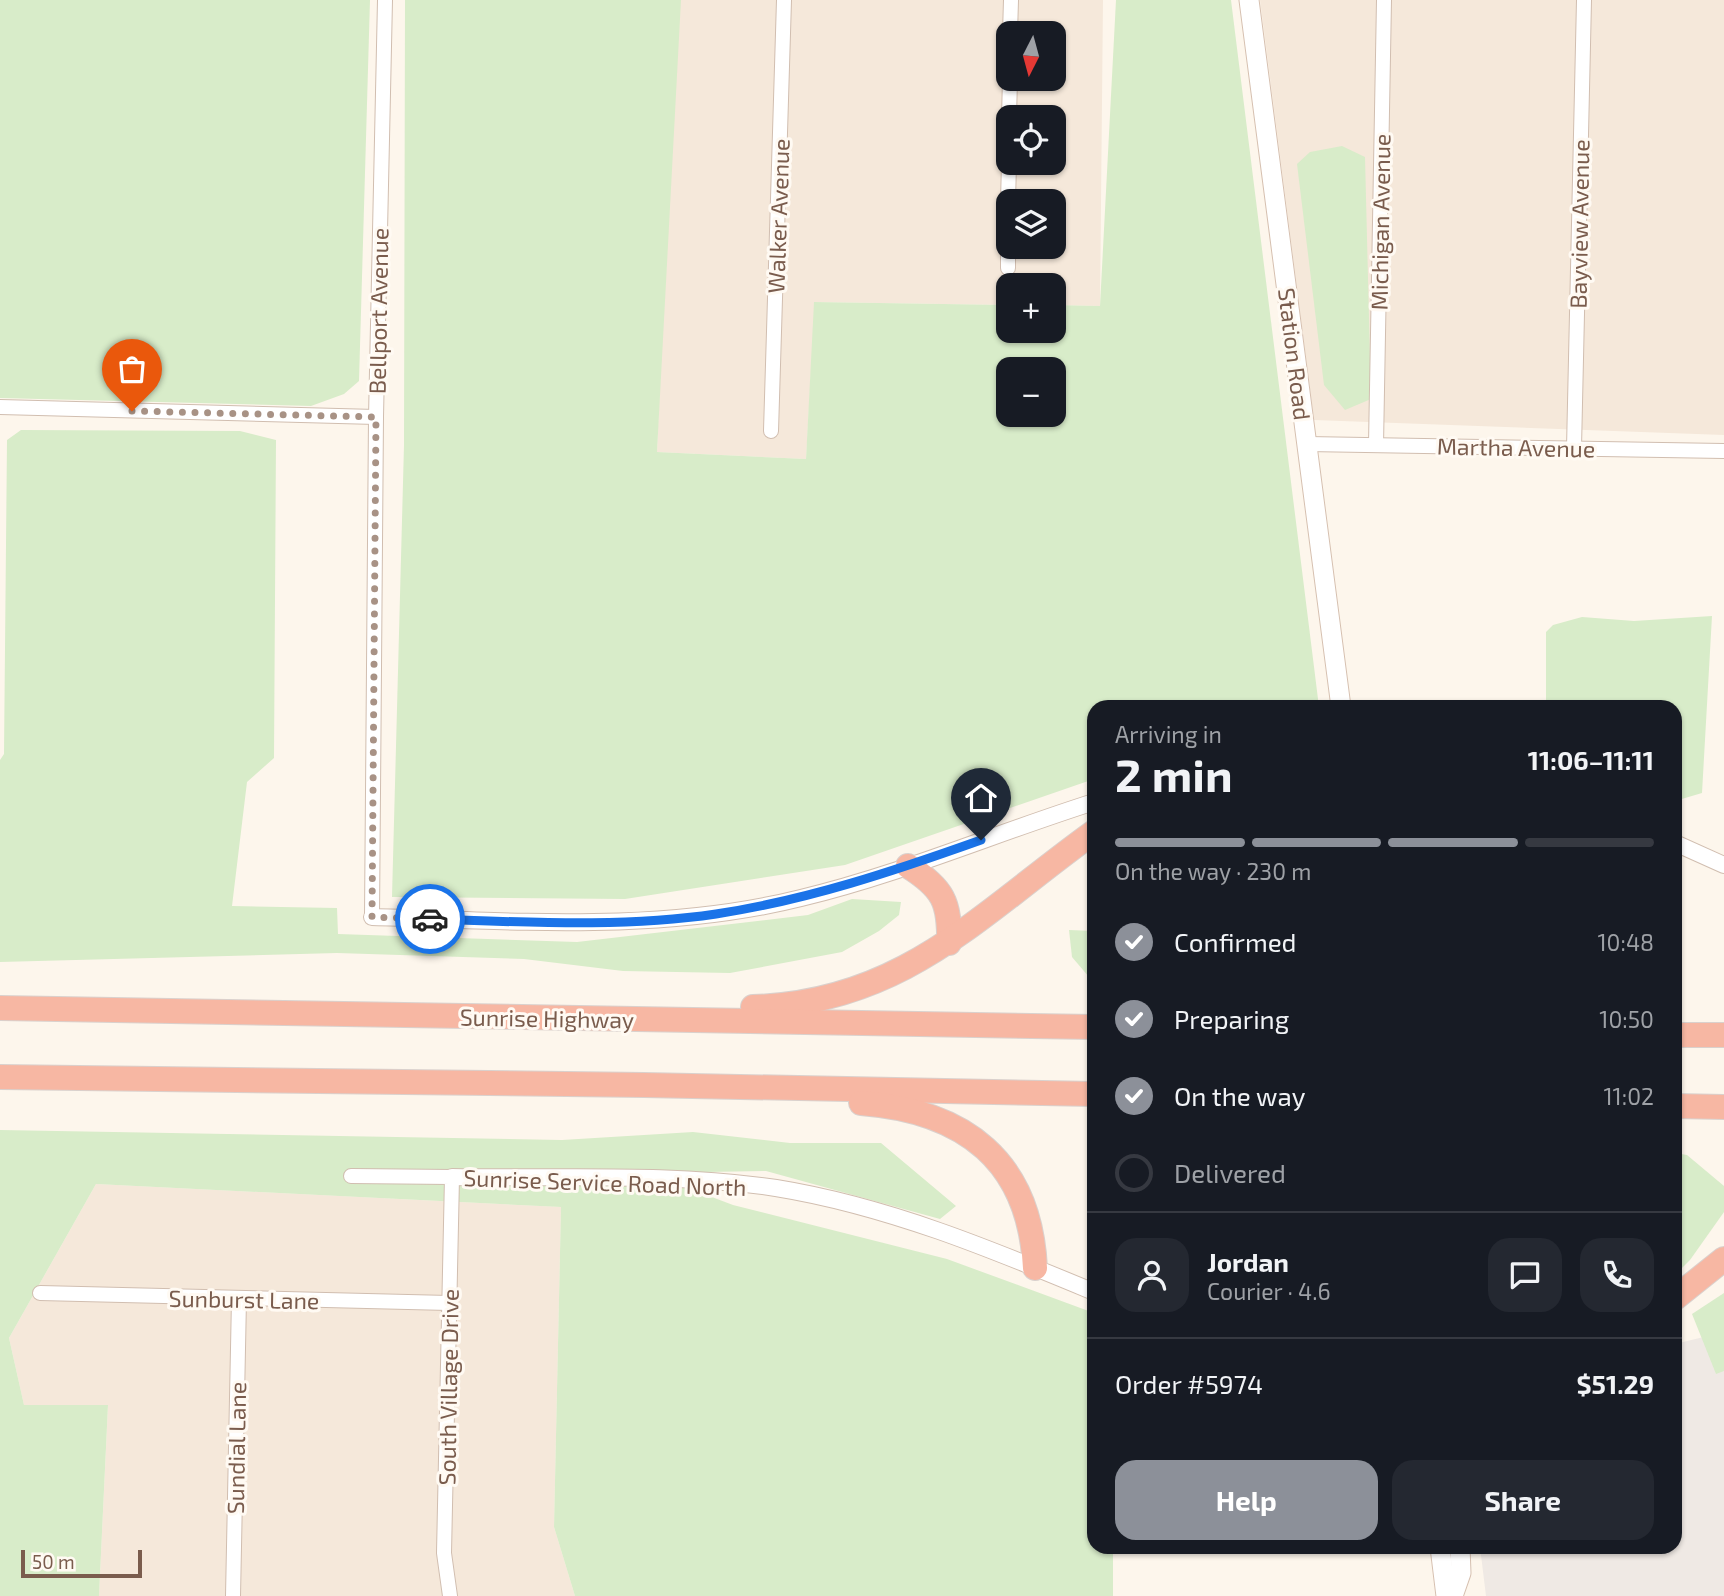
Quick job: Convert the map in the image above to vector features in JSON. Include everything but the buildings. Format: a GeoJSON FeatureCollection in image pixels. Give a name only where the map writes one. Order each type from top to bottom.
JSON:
{"type":"FeatureCollection","features":[{"type":"Feature","properties":{"kind":"highway"},"geometry":{"type":"LineString","coordinates":[[569,1018],[691,1006],[758,1007],[819,1000],[871,985],[948,943],[1087,837]]}},
{"type":"Feature","properties":{"kind":"highway"},"geometry":{"type":"LineString","coordinates":[[908,866],[927,878],[945,900],[948,943]]}},
{"type":"Feature","properties":{"kind":"highway","name":"Sunrise Highway"},"geometry":{"type":"LineString","coordinates":[[0,1008],[1087,1027]]}},
{"type":"Feature","properties":{"kind":"highway"},"geometry":{"type":"LineString","coordinates":[[1682,1035],[1724,1035]]}},
{"type":"Feature","properties":{"kind":"highway"},"geometry":{"type":"LineString","coordinates":[[0,1077],[1087,1094]]}},
{"type":"Feature","properties":{"kind":"highway"},"geometry":{"type":"LineString","coordinates":[[645,1085],[869,1103],[914,1113],[958,1130],[992,1154],[1016,1185],[1028,1211],[1035,1268]]}},
{"type":"Feature","properties":{"kind":"highway"},"geometry":{"type":"LineString","coordinates":[[1682,1106],[1724,1107]]}},
{"type":"Feature","properties":{"kind":"highway"},"geometry":{"type":"LineString","coordinates":[[1682,1292],[1724,1259]]}},
{"type":"Feature","properties":{"kind":"main road","name":"Station Road"},"geometry":{"type":"LineString","coordinates":[[1249,0],[1340,700]]}},
{"type":"Feature","properties":{"kind":"main road"},"geometry":{"type":"LineString","coordinates":[[1441,1554],[1446,1596]]}},
{"type":"Feature","properties":{"kind":"main road"},"geometry":{"type":"LineString","coordinates":[[1453,1596],[1461,1573],[1460,1554]]}},
{"type":"Feature","properties":{"kind":"street","name":"Bellport Avenue"},"geometry":{"type":"LineString","coordinates":[[372,917],[376,417],[385,0]]}},
{"type":"Feature","properties":{"kind":"street","name":"Walker Avenue"},"geometry":{"type":"LineString","coordinates":[[771,431],[784,0]]}},
{"type":"Feature","properties":{"kind":"street"},"geometry":{"type":"LineString","coordinates":[[1010,21],[1011,0]]}},
{"type":"Feature","properties":{"kind":"street","name":"Michigan Avenue"},"geometry":{"type":"LineString","coordinates":[[1376,445],[1384,0]]}},
{"type":"Feature","properties":{"kind":"street","name":"Bayview Avenue"},"geometry":{"type":"LineString","coordinates":[[1574,448],[1584,0]]}},
{"type":"Feature","properties":{"kind":"street"},"geometry":{"type":"LineString","coordinates":[[1008,259],[1008,268]]}},
{"type":"Feature","properties":{"kind":"street"},"geometry":{"type":"LineString","coordinates":[[0,407],[376,417]]}},
{"type":"Feature","properties":{"kind":"street","name":"Martha Avenue"},"geometry":{"type":"LineString","coordinates":[[1307,444],[1724,451]]}},
{"type":"Feature","properties":{"kind":"street"},"geometry":{"type":"LineString","coordinates":[[372,917],[566,923],[714,915],[800,899],[908,866],[1087,804]]}},
{"type":"Feature","properties":{"kind":"street"},"geometry":{"type":"LineString","coordinates":[[1682,846],[1724,865]]}},
{"type":"Feature","properties":{"kind":"street","name":"Sunrise Service Road North"},"geometry":{"type":"LineString","coordinates":[[351,1176],[697,1181],[776,1188],[869,1208],[1087,1289]]}},
{"type":"Feature","properties":{"kind":"street","name":"South Village Drive"},"geometry":{"type":"LineString","coordinates":[[450,1596],[444,1553],[452,1177]]}},
{"type":"Feature","properties":{"kind":"street","name":"Sunburst Lane"},"geometry":{"type":"LineString","coordinates":[[40,1293],[449,1303]]}},
{"type":"Feature","properties":{"kind":"street","name":"Sundial Lane"},"geometry":{"type":"LineString","coordinates":[[233,1596],[239,1299]]}},
{"type":"Feature","properties":{"kind":"shaded area"},"geometry":{"type":"Polygon","coordinates":[[[675,0],[1103,0],[1100,306],[1066,305],[1066,273],[996,273],[996,305],[815,302],[806,459],[657,452],[675,0]]]}},
{"type":"Feature","properties":{"kind":"shaded area"},"geometry":{"type":"Polygon","coordinates":[[[1260,0],[1724,0],[1724,435],[1314,420],[1260,0]]]}},
{"type":"Feature","properties":{"kind":"shaded area"},"geometry":{"type":"Polygon","coordinates":[[[96,1184],[561,1207],[554,1527],[575,1596],[99,1596],[108,1406],[24,1405],[9,1338],[96,1184]]]}},
{"type":"Feature","properties":{"kind":"shaded area"},"geometry":{"type":"Polygon","coordinates":[[[1724,1332],[1724,1596],[1486,1596],[1481,1554],[1682,1554],[1682,1342],[1724,1332]]]}},
{"type":"Feature","properties":{"kind":"green space"},"geometry":{"type":"Polygon","coordinates":[[[0,0],[370,0],[359,381],[344,394],[311,406],[0,398],[0,0]]]}},
{"type":"Feature","properties":{"kind":"green space"},"geometry":{"type":"Polygon","coordinates":[[[405,0],[681,0],[657,452],[806,459],[814,302],[996,305],[996,343],[1066,343],[1066,305],[1100,306],[1116,0],[1231,0],[1318,700],[1087,700],[1087,781],[845,865],[625,899],[392,897],[404,445],[405,0]]]}},
{"type":"Feature","properties":{"kind":"green space"},"geometry":{"type":"Polygon","coordinates":[[[1342,146],[1365,157],[1371,399],[1345,410],[1324,385],[1297,164],[1310,152],[1342,146]]]}},
{"type":"Feature","properties":{"kind":"green space"},"geometry":{"type":"Polygon","coordinates":[[[21,430],[240,431],[276,440],[274,758],[247,782],[232,906],[337,908],[338,934],[577,942],[808,915],[852,899],[901,902],[899,915],[879,931],[842,952],[730,973],[623,971],[524,959],[337,953],[0,962],[0,760],[4,754],[7,440],[21,430]]]}},
{"type":"Feature","properties":{"kind":"green space"},"geometry":{"type":"Polygon","coordinates":[[[1712,616],[1702,793],[1682,799],[1682,700],[1546,700],[1546,632],[1553,625],[1582,617],[1634,621],[1712,616]]]}},
{"type":"Feature","properties":{"kind":"green space"},"geometry":{"type":"Polygon","coordinates":[[[1069,930],[1087,931],[1087,975],[1072,957],[1069,930]]]}},
{"type":"Feature","properties":{"kind":"green space"},"geometry":{"type":"Polygon","coordinates":[[[0,1130],[562,1140],[693,1132],[790,1143],[881,1143],[956,1206],[940,1219],[766,1171],[648,1173],[733,1205],[947,1259],[1087,1310],[1087,1554],[1113,1554],[1113,1596],[575,1596],[554,1527],[561,1207],[96,1184],[9,1338],[24,1405],[108,1405],[99,1596],[0,1596],[0,1130]]]}},
{"type":"Feature","properties":{"kind":"green space"},"geometry":{"type":"Polygon","coordinates":[[[1682,1154],[1687,1155],[1724,1186],[1724,1212],[1682,1268],[1682,1154]]]}},
{"type":"Feature","properties":{"kind":"green space"},"geometry":{"type":"Polygon","coordinates":[[[1724,1293],[1724,1371],[1716,1374],[1692,1314],[1724,1293]]]}},
{"type":"Feature","properties":{"kind":"way so far"},"geometry":{"type":"LineString","coordinates":[[132,411],[376,417],[372,917],[430,919]]}},
{"type":"Feature","properties":{"kind":"route"},"geometry":{"type":"LineString","coordinates":[[430,919],[566,923],[714,915],[800,899],[853,884],[981,840]]}}]}
